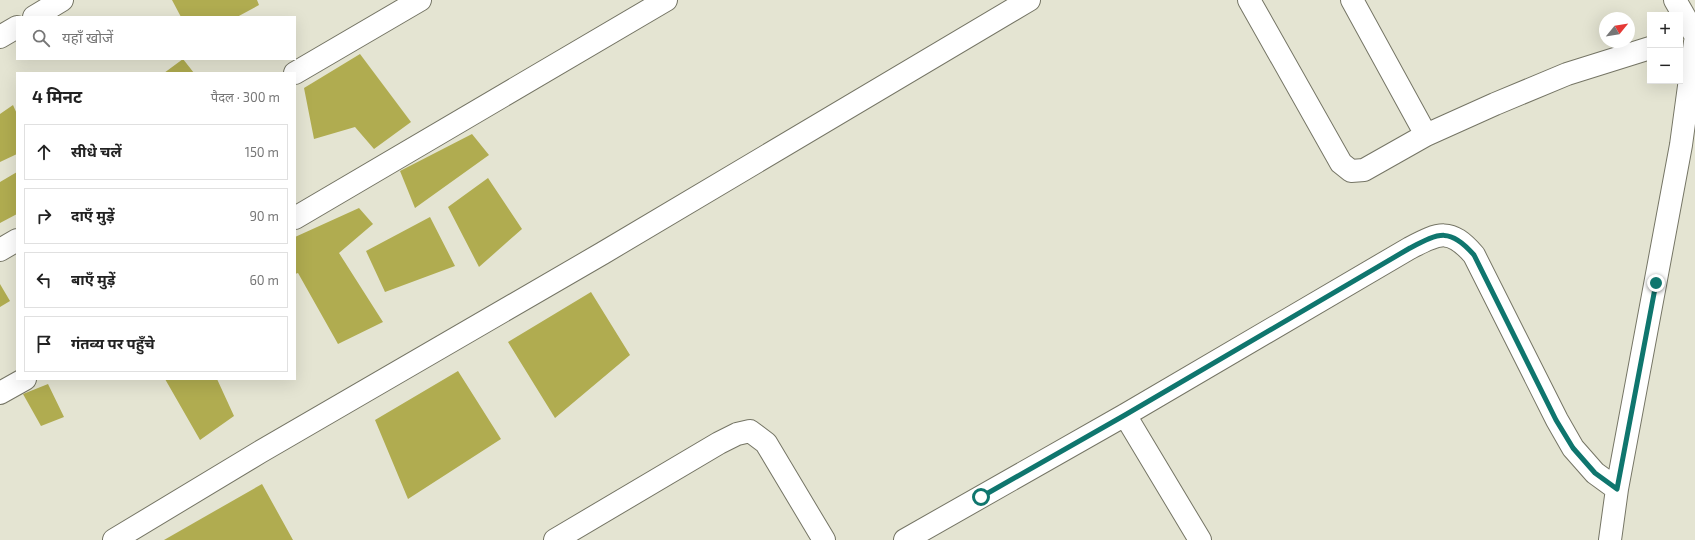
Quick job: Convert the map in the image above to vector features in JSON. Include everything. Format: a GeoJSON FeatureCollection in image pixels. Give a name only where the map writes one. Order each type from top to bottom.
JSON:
{"type":"FeatureCollection","features":[{"type":"Feature","properties":{"kind":"street"},"geometry":{"type":"LineString","coordinates":[[36,16],[62,0]]}},
{"type":"Feature","properties":{"kind":"street"},"geometry":{"type":"LineString","coordinates":[[296,72],[420,0]]}},
{"type":"Feature","properties":{"kind":"street"},"geometry":{"type":"LineString","coordinates":[[296,217],[666,0]]}},
{"type":"Feature","properties":{"kind":"street"},"geometry":{"type":"LineString","coordinates":[[114,540],[260,452],[603,253],[1029,0]]}},
{"type":"Feature","properties":{"kind":"street"},"geometry":{"type":"LineString","coordinates":[[1249,0],[1341,163],[1351,171],[1364,170],[1426,134],[1567,74],[1647,49]]}},
{"type":"Feature","properties":{"kind":"street"},"geometry":{"type":"LineString","coordinates":[[1352,0],[1426,134]]}},
{"type":"Feature","properties":{"kind":"street"},"geometry":{"type":"LineString","coordinates":[[1675,0],[1695,36],[1683,39]]}},
{"type":"Feature","properties":{"kind":"street"},"geometry":{"type":"LineString","coordinates":[[0,37],[16,28]]}},
{"type":"Feature","properties":{"kind":"street"},"geometry":{"type":"LineString","coordinates":[[1610,540],[1617,489],[1681,145],[1695,42]]}},
{"type":"Feature","properties":{"kind":"street"},"geometry":{"type":"LineString","coordinates":[[905,540],[1125,415],[1410,248],[1432,237],[1446,235],[1462,241],[1474,255],[1556,420],[1573,448],[1595,473],[1617,489]]}},
{"type":"Feature","properties":{"kind":"street"},"geometry":{"type":"LineString","coordinates":[[0,250],[16,241]]}},
{"type":"Feature","properties":{"kind":"street"},"geometry":{"type":"LineString","coordinates":[[0,394],[23,380]]}},
{"type":"Feature","properties":{"kind":"street"},"geometry":{"type":"LineString","coordinates":[[1125,415],[1200,540]]}},
{"type":"Feature","properties":{"kind":"street"},"geometry":{"type":"LineString","coordinates":[[555,540],[719,443],[737,434],[750,432],[766,443],[824,540]]}},
{"type":"Feature","properties":{"kind":"building"},"geometry":{"type":"Polygon","coordinates":[[[172,0],[257,0],[259,5],[239,16],[180,16],[172,0]]]}},
{"type":"Feature","properties":{"kind":"building"},"geometry":{"type":"Polygon","coordinates":[[[360,54],[411,122],[374,149],[355,127],[314,139],[304,88],[360,54]]]}},
{"type":"Feature","properties":{"kind":"building"},"geometry":{"type":"Polygon","coordinates":[[[184,60],[193,72],[165,72],[184,60]]]}},
{"type":"Feature","properties":{"kind":"building"},"geometry":{"type":"Polygon","coordinates":[[[13,105],[16,112],[16,154],[0,162],[0,114],[13,105]]]}},
{"type":"Feature","properties":{"kind":"building"},"geometry":{"type":"Polygon","coordinates":[[[472,134],[489,155],[415,208],[400,171],[472,134]]]}},
{"type":"Feature","properties":{"kind":"building"},"geometry":{"type":"Polygon","coordinates":[[[16,173],[16,215],[0,223],[0,182],[16,173]]]}},
{"type":"Feature","properties":{"kind":"building"},"geometry":{"type":"Polygon","coordinates":[[[488,178],[522,229],[479,267],[448,207],[488,178]]]}},
{"type":"Feature","properties":{"kind":"building"},"geometry":{"type":"Polygon","coordinates":[[[359,208],[373,224],[339,253],[383,322],[338,344],[298,273],[296,274],[296,237],[359,208]]]}},
{"type":"Feature","properties":{"kind":"building"},"geometry":{"type":"Polygon","coordinates":[[[430,217],[455,266],[385,292],[366,251],[430,217]]]}},
{"type":"Feature","properties":{"kind":"building"},"geometry":{"type":"Polygon","coordinates":[[[0,284],[10,301],[0,307],[0,284]]]}},
{"type":"Feature","properties":{"kind":"building"},"geometry":{"type":"Polygon","coordinates":[[[591,292],[630,355],[555,418],[508,342],[591,292]]]}},
{"type":"Feature","properties":{"kind":"building"},"geometry":{"type":"Polygon","coordinates":[[[458,371],[501,439],[408,499],[375,420],[458,371]]]}},
{"type":"Feature","properties":{"kind":"building"},"geometry":{"type":"Polygon","coordinates":[[[166,380],[217,380],[234,416],[200,440],[166,380]]]}},
{"type":"Feature","properties":{"kind":"building"},"geometry":{"type":"Polygon","coordinates":[[[48,384],[64,417],[41,426],[23,394],[48,384]]]}},
{"type":"Feature","properties":{"kind":"building"},"geometry":{"type":"Polygon","coordinates":[[[262,484],[293,540],[164,540],[262,484]]]}},
{"type":"Feature","properties":{"kind":"route"},"geometry":{"type":"LineString","coordinates":[[981,497],[1125,415],[1410,248],[1432,237],[1446,235],[1462,241],[1474,255],[1556,420],[1573,448],[1595,473],[1617,489],[1656,283]]}}]}
